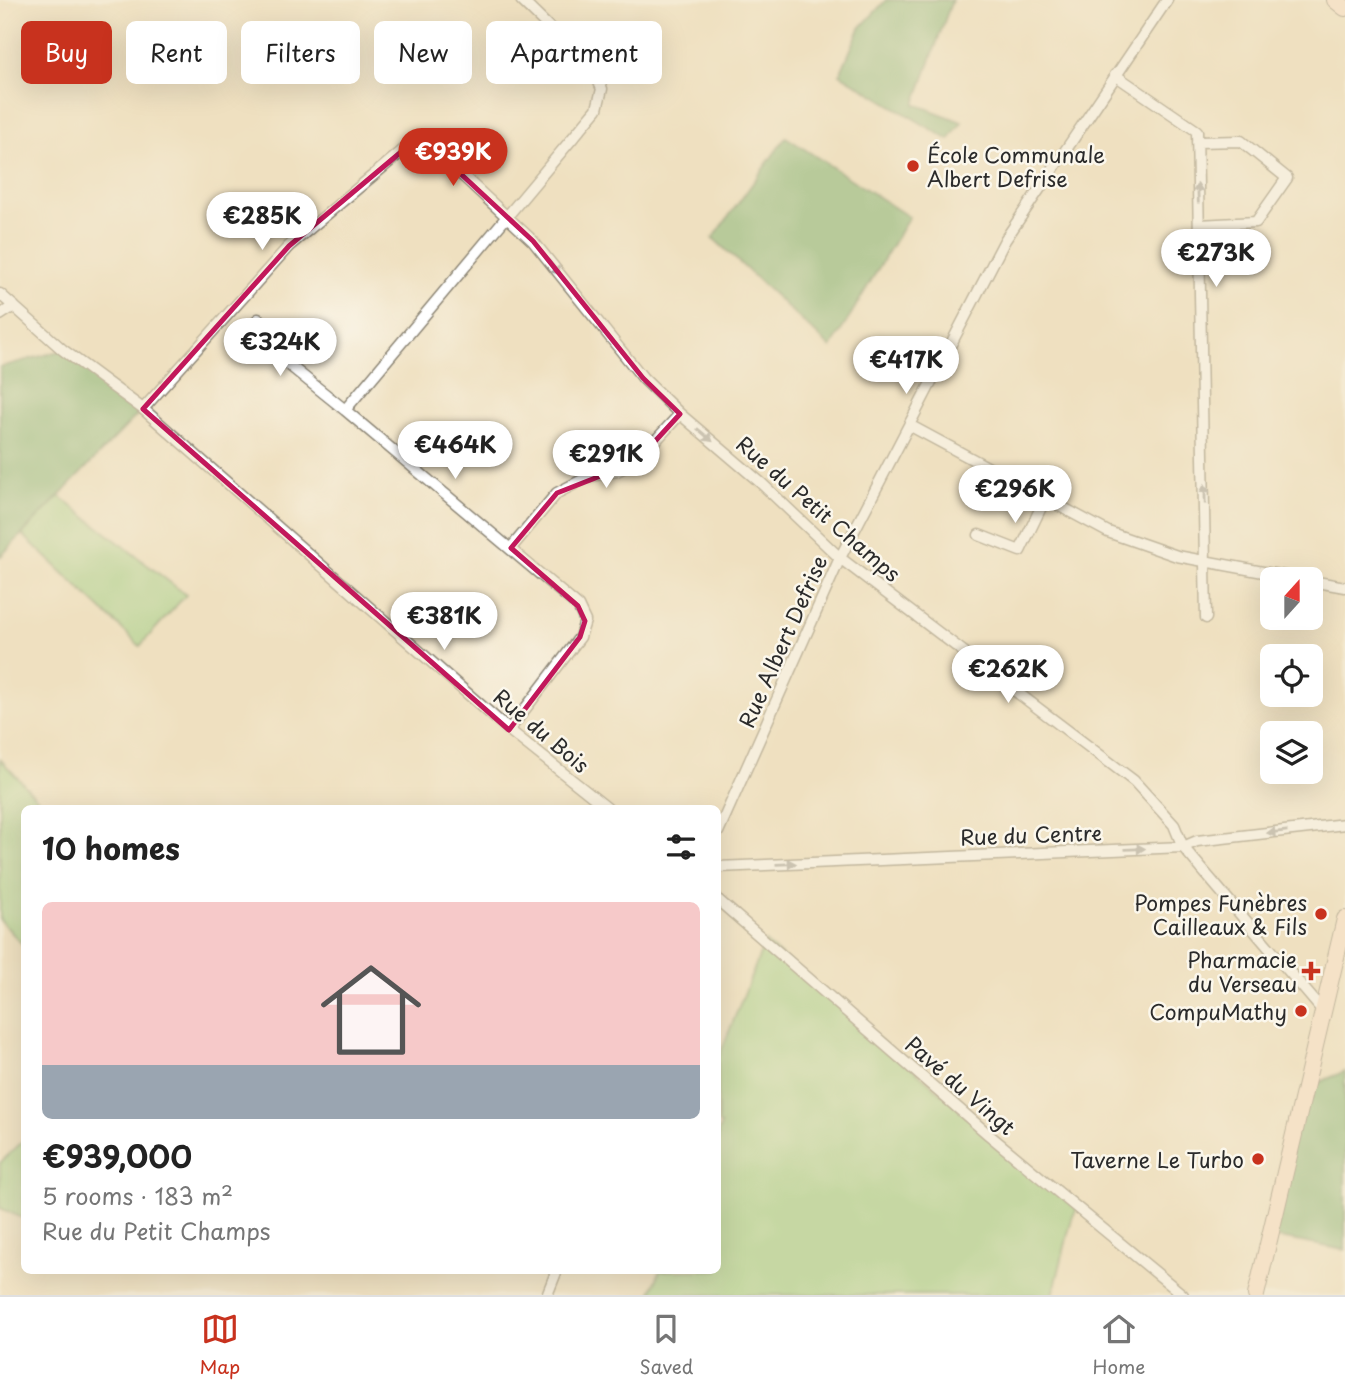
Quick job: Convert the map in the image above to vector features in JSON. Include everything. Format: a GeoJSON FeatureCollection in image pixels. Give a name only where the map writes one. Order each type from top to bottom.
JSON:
{"type":"FeatureCollection","features":[{"type":"Feature","properties":{"kind":"street"},"geometry":{"type":"LineString","coordinates":[[345,410],[597,109],[602,89],[594,71],[520,0]]}},
{"type":"Feature","properties":{"kind":"street","name":"Rue Albert Defrise"},"geometry":{"type":"LineString","coordinates":[[721,825],[840,558],[1005,240],[1167,0]]}},
{"type":"Feature","properties":{"kind":"street"},"geometry":{"type":"LineString","coordinates":[[1335,0],[1345,8]]}},
{"type":"Feature","properties":{"kind":"street"},"geometry":{"type":"LineString","coordinates":[[1115,75],[1196,131],[1207,562],[1206,618]]}},
{"type":"Feature","properties":{"kind":"street","name":"Rue du Petit Champs"},"geometry":{"type":"LineString","coordinates":[[143,409],[289,246],[421,136],[533,241],[643,378],[680,414],[761,483],[840,558],[1134,781],[1174,825],[1184,847],[1323,1011]]}},
{"type":"Feature","properties":{"kind":"street"},"geometry":{"type":"LineString","coordinates":[[1197,142],[1241,141],[1287,178],[1256,222],[1199,225]]}},
{"type":"Feature","properties":{"kind":"street","name":"Rue du Bois"},"geometry":{"type":"LineString","coordinates":[[0,294],[63,350],[143,409],[509,730],[603,805]]}},
{"type":"Feature","properties":{"kind":"street"},"geometry":{"type":"LineString","coordinates":[[0,315],[14,306]]}},
{"type":"Feature","properties":{"kind":"street"},"geometry":{"type":"LineString","coordinates":[[258,319],[263,345],[345,410],[578,606],[585,621],[580,637],[509,730]]}},
{"type":"Feature","properties":{"kind":"street"},"geometry":{"type":"LineString","coordinates":[[511,548],[557,493],[590,476],[617,471],[636,462],[680,414]]}},
{"type":"Feature","properties":{"kind":"street"},"geometry":{"type":"LineString","coordinates":[[909,425],[1108,532],[1177,556],[1260,572]]}},
{"type":"Feature","properties":{"kind":"street"},"geometry":{"type":"LineString","coordinates":[[979,535],[1020,551],[1045,499]]}},
{"type":"Feature","properties":{"kind":"street"},"geometry":{"type":"LineString","coordinates":[[1323,583],[1345,587]]}},
{"type":"Feature","properties":{"kind":"street","name":"Rue du Centre"},"geometry":{"type":"LineString","coordinates":[[721,867],[1184,847],[1197,841],[1345,824]]}},
{"type":"Feature","properties":{"kind":"street","name":"Pavé du Vingt"},"geometry":{"type":"LineString","coordinates":[[721,903],[989,1135],[1183,1295]]}},
{"type":"Feature","properties":{"kind":"street"},"geometry":{"type":"LineString","coordinates":[[1256,1295],[1345,919]]}},
{"type":"Feature","properties":{"kind":"street"},"geometry":{"type":"LineString","coordinates":[[547,1295],[555,1274]]}},
{"type":"Feature","properties":{"kind":"highlighted area"},"geometry":{"type":"Polygon","coordinates":[[[420,136],[533,241],[643,378],[680,414],[636,462],[557,493],[511,548],[578,606],[585,621],[580,637],[509,730],[143,409],[289,246],[420,136]]]}},
{"type":"Feature","properties":{"kind":"green space"},"geometry":{"type":"Polygon","coordinates":[[[886,0],[952,0],[915,104],[962,122],[949,140],[840,74],[860,28],[886,0]]]}},
{"type":"Feature","properties":{"kind":"green space"},"geometry":{"type":"Polygon","coordinates":[[[786,137],[909,217],[831,348],[713,238],[786,137]]]}},
{"type":"Feature","properties":{"kind":"green space"},"geometry":{"type":"Polygon","coordinates":[[[63,350],[143,409],[0,557],[0,367],[63,350]]]}},
{"type":"Feature","properties":{"kind":"green space"},"geometry":{"type":"Polygon","coordinates":[[[59,496],[186,595],[140,646],[22,534],[59,496]]]}},
{"type":"Feature","properties":{"kind":"green space"},"geometry":{"type":"Polygon","coordinates":[[[0,759],[43,805],[21,805],[21,943],[0,920],[0,759]]]}},
{"type":"Feature","properties":{"kind":"green space"},"geometry":{"type":"Polygon","coordinates":[[[765,942],[1077,1209],[1072,1218],[1053,1295],[650,1295],[659,1274],[721,1274],[721,1052],[765,942]]]}},
{"type":"Feature","properties":{"kind":"green space"},"geometry":{"type":"Polygon","coordinates":[[[1345,1071],[1345,1250],[1268,1236],[1304,1089],[1345,1071]]]}},
{"type":"Feature","properties":{"kind":"green space"},"geometry":{"type":"Polygon","coordinates":[[[21,1143],[21,1218],[0,1208],[0,1163],[21,1143]]]}},
{"type":"Feature","properties":{"kind":"place","name":"École Communale Albert Defrise"},"geometry":{"type":"Point","coordinates":[913,166]}},
{"type":"Feature","properties":{"kind":"place","name":"Pompes Funèbres Cailleaux & Fils"},"geometry":{"type":"Point","coordinates":[1321,914]}},
{"type":"Feature","properties":{"kind":"place","name":"Pharmacie du Verseau"},"geometry":{"type":"Point","coordinates":[1311,971]}},
{"type":"Feature","properties":{"kind":"place","name":"CompuMathy"},"geometry":{"type":"Point","coordinates":[1301,1011]}},
{"type":"Feature","properties":{"kind":"place","name":"Taverne Le Turbo"},"geometry":{"type":"Point","coordinates":[1258,1159]}}]}
